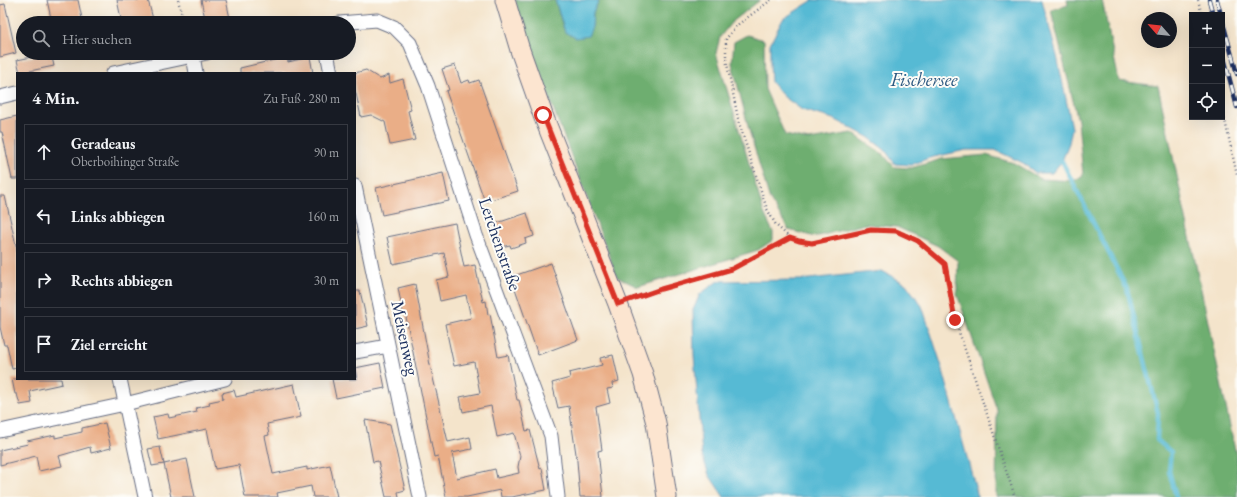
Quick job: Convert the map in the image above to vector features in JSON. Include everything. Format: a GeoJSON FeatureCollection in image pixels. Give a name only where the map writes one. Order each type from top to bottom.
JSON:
{"type":"FeatureCollection","features":[{"type":"Feature","properties":{"kind":"main road"},"geometry":{"type":"LineString","coordinates":[[505,0],[520,50],[543,115],[618,304],[643,374],[656,423],[667,497]]}},
{"type":"Feature","properties":{"kind":"street","name":"Lerchenstraße"},"geometry":{"type":"LineString","coordinates":[[356,22],[378,20],[394,26],[410,43],[428,86],[476,235],[551,436],[558,497]]}},
{"type":"Feature","properties":{"kind":"street"},"geometry":{"type":"LineString","coordinates":[[118,72],[174,60]]}},
{"type":"Feature","properties":{"kind":"street"},"geometry":{"type":"LineString","coordinates":[[194,60],[196,72]]}},
{"type":"Feature","properties":{"kind":"street"},"geometry":{"type":"LineString","coordinates":[[328,60],[331,72]]}},
{"type":"Feature","properties":{"kind":"street"},"geometry":{"type":"LineString","coordinates":[[0,97],[16,94]]}},
{"type":"Feature","properties":{"kind":"street","name":"Meisenweg"},"geometry":{"type":"LineString","coordinates":[[356,191],[420,497]]}},
{"type":"Feature","properties":{"kind":"street"},"geometry":{"type":"LineString","coordinates":[[356,352],[388,346]]}},
{"type":"Feature","properties":{"kind":"street"},"geometry":{"type":"LineString","coordinates":[[120,380],[145,497]]}},
{"type":"Feature","properties":{"kind":"street"},"geometry":{"type":"LineString","coordinates":[[0,430],[125,404],[221,380]]}},
{"type":"Feature","properties":{"kind":"path"},"geometry":{"type":"LineString","coordinates":[[178,0],[182,16]]}},
{"type":"Feature","properties":{"kind":"path"},"geometry":{"type":"LineString","coordinates":[[770,0],[736,26],[726,39],[726,60],[739,123],[767,209],[776,225],[790,238],[799,241],[812,243],[871,230],[896,231],[918,241],[945,264],[955,320],[1015,497]]}},
{"type":"Feature","properties":{"kind":"path"},"geometry":{"type":"LineString","coordinates":[[1198,0],[1201,12]]}},
{"type":"Feature","properties":{"kind":"path"},"geometry":{"type":"LineString","coordinates":[[1225,120],[1237,175]]}},
{"type":"Feature","properties":{"kind":"path"},"geometry":{"type":"LineString","coordinates":[[618,304],[661,289],[732,269],[790,238]]}},
{"type":"Feature","properties":{"kind":"green space"},"geometry":{"type":"Polygon","coordinates":[[[515,0],[555,0],[565,32],[592,27],[593,12],[599,0],[760,0],[731,23],[720,37],[716,53],[764,213],[773,232],[773,240],[758,250],[638,287],[617,277],[524,31],[515,0]]]}},
{"type":"Feature","properties":{"kind":"green space"},"geometry":{"type":"Polygon","coordinates":[[[1067,0],[1102,0],[1119,81],[1158,86],[1237,459],[1237,497],[996,497],[997,410],[957,294],[958,261],[938,246],[897,227],[865,224],[815,237],[789,230],[770,200],[749,130],[732,63],[734,42],[747,35],[764,40],[765,89],[785,135],[809,140],[852,133],[883,154],[894,167],[911,168],[942,159],[986,155],[1014,163],[1041,179],[1074,181],[1083,175],[1078,121],[1051,10],[1068,5],[1067,0]]]}},
{"type":"Feature","properties":{"kind":"water"},"geometry":{"type":"Polygon","coordinates":[[[555,0],[599,0],[593,12],[592,27],[588,36],[576,38],[565,32],[555,0]]]}},
{"type":"Feature","properties":{"kind":"water","name":"Fischersee"},"geometry":{"type":"Polygon","coordinates":[[[813,0],[1042,0],[1057,56],[1072,128],[1069,143],[1062,161],[1052,173],[1036,173],[1023,163],[995,150],[966,150],[929,158],[911,165],[895,164],[885,150],[868,137],[834,119],[802,110],[783,96],[771,82],[770,44],[783,19],[813,0]]]}},
{"type":"Feature","properties":{"kind":"water"},"geometry":{"type":"Polygon","coordinates":[[[882,271],[906,284],[922,306],[942,367],[978,497],[724,497],[709,475],[702,455],[694,355],[693,310],[700,294],[718,281],[800,280],[882,271]]]}},
{"type":"Feature","properties":{"kind":"building"},"geometry":{"type":"Polygon","coordinates":[[[47,0],[78,0],[81,16],[50,16],[47,0]]]}},
{"type":"Feature","properties":{"kind":"building"},"geometry":{"type":"Polygon","coordinates":[[[117,0],[148,0],[152,16],[120,16],[117,0]]]}},
{"type":"Feature","properties":{"kind":"building"},"geometry":{"type":"Polygon","coordinates":[[[201,0],[226,0],[229,16],[204,16],[201,0]]]}},
{"type":"Feature","properties":{"kind":"building"},"geometry":{"type":"Polygon","coordinates":[[[5,4],[16,53],[0,57],[0,5],[5,4]]]}},
{"type":"Feature","properties":{"kind":"building"},"geometry":{"type":"Polygon","coordinates":[[[17,60],[53,60],[54,66],[20,72],[17,60]]]}},
{"type":"Feature","properties":{"kind":"building"},"geometry":{"type":"Polygon","coordinates":[[[274,60],[288,60],[288,62],[297,60],[311,60],[313,72],[240,72],[240,68],[274,60]]]}},
{"type":"Feature","properties":{"kind":"building"},"geometry":{"type":"Polygon","coordinates":[[[455,65],[461,83],[469,80],[470,83],[479,80],[518,191],[485,202],[446,91],[449,90],[442,69],[455,65]]]}},
{"type":"Feature","properties":{"kind":"building"},"geometry":{"type":"Polygon","coordinates":[[[366,70],[380,79],[389,75],[390,83],[403,79],[411,110],[408,111],[415,140],[390,145],[385,122],[371,115],[361,117],[356,94],[356,73],[366,70]]]}},
{"type":"Feature","properties":{"kind":"building"},"geometry":{"type":"Polygon","coordinates":[[[16,116],[16,179],[12,179],[2,132],[0,132],[0,120],[16,116]]]}},
{"type":"Feature","properties":{"kind":"building"},"geometry":{"type":"Polygon","coordinates":[[[443,173],[449,201],[382,215],[376,188],[443,173]]]}},
{"type":"Feature","properties":{"kind":"building"},"geometry":{"type":"Polygon","coordinates":[[[0,196],[5,196],[16,246],[16,368],[12,369],[7,345],[4,345],[0,327],[0,196]]]}},
{"type":"Feature","properties":{"kind":"building"},"geometry":{"type":"Polygon","coordinates":[[[527,213],[534,236],[525,239],[526,243],[511,248],[510,245],[501,247],[494,224],[527,213]]]}},
{"type":"Feature","properties":{"kind":"building"},"geometry":{"type":"Polygon","coordinates":[[[455,223],[464,267],[475,265],[483,302],[486,301],[488,315],[490,314],[498,357],[508,355],[517,400],[519,400],[526,431],[530,430],[540,469],[542,468],[546,490],[512,497],[501,497],[500,490],[467,497],[446,497],[438,456],[434,457],[405,312],[403,313],[398,288],[415,284],[430,365],[448,442],[470,437],[472,449],[452,453],[457,478],[495,469],[497,478],[519,473],[518,467],[520,456],[514,433],[497,437],[491,406],[463,412],[460,397],[480,393],[474,362],[454,366],[445,324],[471,318],[466,295],[440,301],[436,280],[449,277],[444,253],[393,264],[387,237],[455,223]]]}},
{"type":"Feature","properties":{"kind":"building"},"geometry":{"type":"Polygon","coordinates":[[[551,263],[578,340],[538,355],[511,277],[551,263]]]}},
{"type":"Feature","properties":{"kind":"building"},"geometry":{"type":"Polygon","coordinates":[[[356,291],[360,291],[368,326],[356,329],[356,291]]]}},
{"type":"Feature","properties":{"kind":"building"},"geometry":{"type":"Polygon","coordinates":[[[613,355],[619,381],[612,383],[613,388],[607,389],[610,403],[596,407],[602,450],[598,451],[603,497],[580,497],[577,461],[569,406],[558,408],[552,383],[570,378],[569,373],[602,365],[600,358],[613,355]]]}},
{"type":"Feature","properties":{"kind":"building"},"geometry":{"type":"Polygon","coordinates":[[[380,363],[385,388],[336,398],[332,380],[356,380],[356,368],[380,363]]]}},
{"type":"Feature","properties":{"kind":"building"},"geometry":{"type":"Polygon","coordinates":[[[12,379],[61,380],[62,384],[30,391],[32,403],[20,405],[17,394],[15,394],[12,379]]]}},
{"type":"Feature","properties":{"kind":"building"},"geometry":{"type":"Polygon","coordinates":[[[294,384],[301,417],[267,424],[269,435],[265,436],[273,474],[307,467],[307,470],[330,465],[337,497],[313,497],[311,486],[277,493],[278,497],[245,497],[239,465],[215,469],[207,429],[158,439],[153,417],[168,414],[169,418],[197,412],[196,408],[210,405],[209,402],[223,399],[222,393],[234,390],[236,397],[294,384]]]}},
{"type":"Feature","properties":{"kind":"building"},"geometry":{"type":"Polygon","coordinates":[[[365,420],[390,424],[405,490],[398,492],[399,497],[386,497],[378,461],[373,462],[365,420]]]}},
{"type":"Feature","properties":{"kind":"building"},"geometry":{"type":"Polygon","coordinates":[[[105,423],[111,448],[91,453],[90,447],[59,456],[62,466],[39,471],[36,456],[0,465],[0,450],[28,444],[27,441],[55,435],[55,438],[82,432],[82,428],[105,423]]]}},
{"type":"Feature","properties":{"kind":"building"},"geometry":{"type":"Polygon","coordinates":[[[160,447],[164,464],[152,466],[148,449],[160,447]]]}},
{"type":"Feature","properties":{"kind":"building"},"geometry":{"type":"Polygon","coordinates":[[[187,459],[195,497],[171,497],[164,464],[187,459]]]}},
{"type":"Feature","properties":{"kind":"waterway"},"geometry":{"type":"LineString","coordinates":[[1062,161],[1127,289],[1158,413],[1157,440],[1171,452],[1169,471],[1176,497]]}},
{"type":"Feature","properties":{"kind":"railway"},"geometry":{"type":"LineString","coordinates":[[1209,0],[1212,12]]}},
{"type":"Feature","properties":{"kind":"railway"},"geometry":{"type":"LineString","coordinates":[[1217,0],[1220,12]]}},
{"type":"Feature","properties":{"kind":"railway"},"geometry":{"type":"LineString","coordinates":[[1225,30],[1237,74]]}},
{"type":"Feature","properties":{"kind":"railway"},"geometry":{"type":"LineString","coordinates":[[1225,61],[1237,107]]}},
{"type":"Feature","properties":{"kind":"route"},"geometry":{"type":"LineString","coordinates":[[543,115],[618,304],[661,289],[732,269],[790,238],[812,243],[871,230],[896,231],[918,241],[945,264],[955,320]]}}]}
